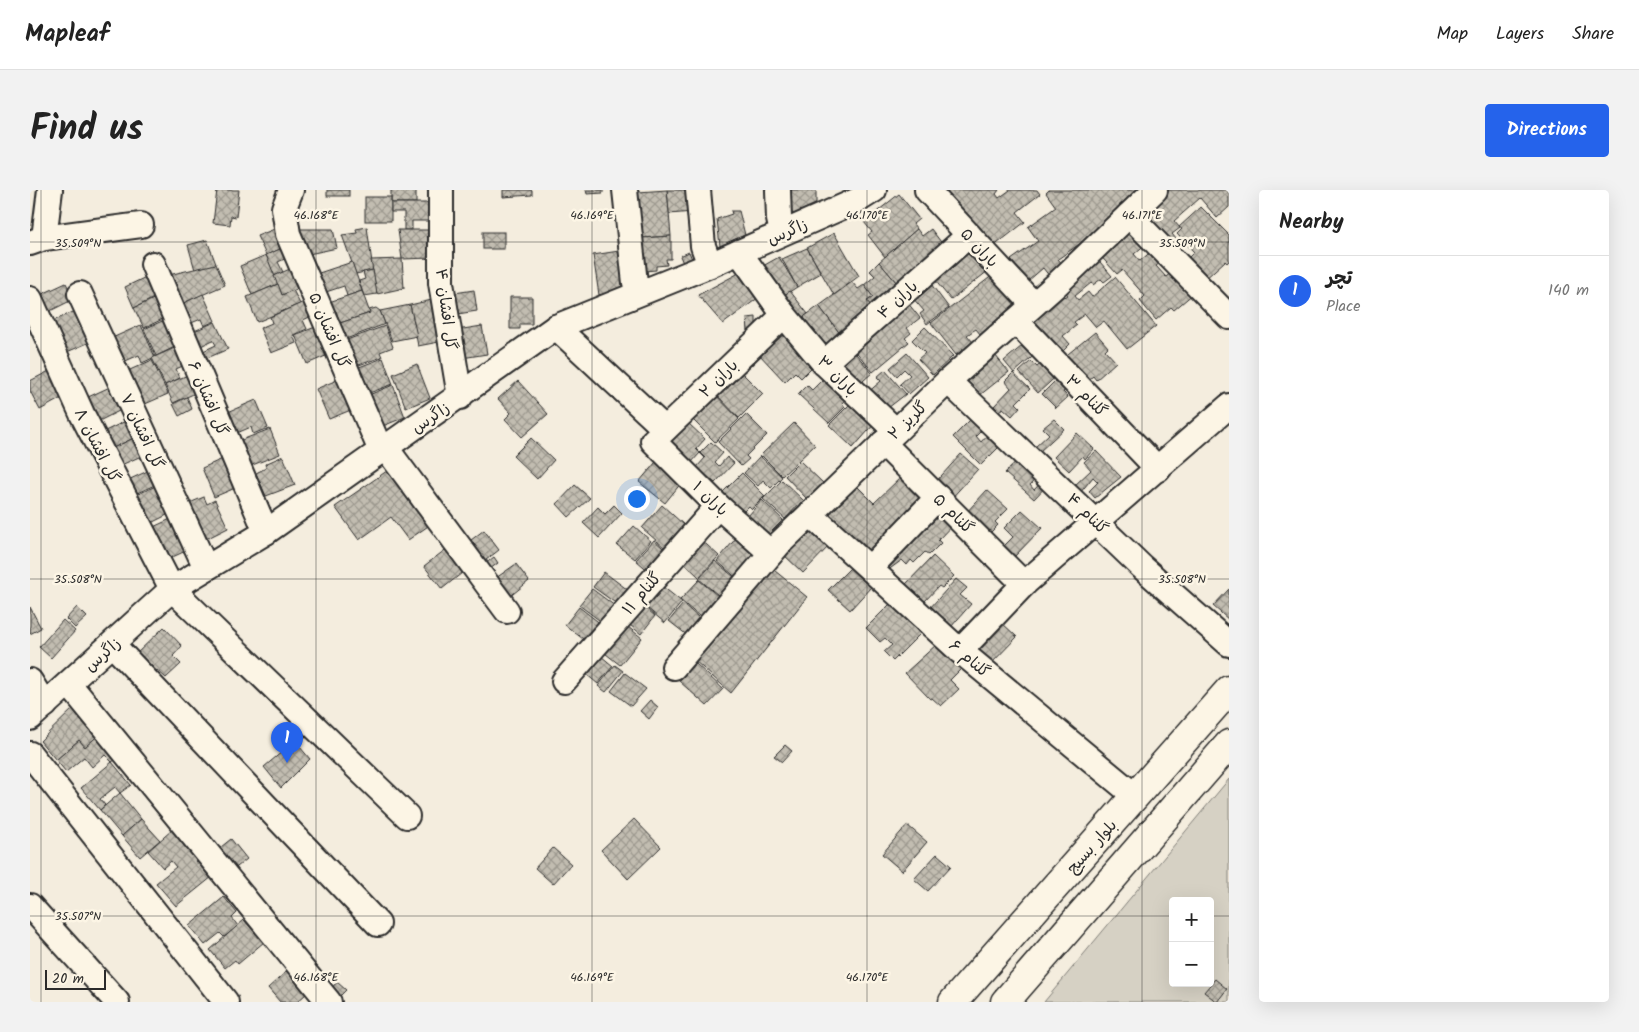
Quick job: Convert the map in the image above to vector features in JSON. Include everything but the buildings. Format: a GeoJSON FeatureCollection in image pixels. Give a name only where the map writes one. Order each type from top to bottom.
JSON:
{"type":"FeatureCollection","features":[{"type":"Feature","properties":{"kind":"main road","name":"بلوار بسیج"},"geometry":{"type":"LineString","coordinates":[[953,1002],[1229,690]]}},
{"type":"Feature","properties":{"kind":"main road"},"geometry":{"type":"LineString","coordinates":[[1005,1002],[1229,744]]}},
{"type":"Feature","properties":{"kind":"street"},"geometry":{"type":"LineString","coordinates":[[50,190],[37,240],[141,225]]}},
{"type":"Feature","properties":{"kind":"street","name":"گل افشان ۴"},"geometry":{"type":"LineString","coordinates":[[441,190],[441,283],[460,397]]}},
{"type":"Feature","properties":{"kind":"street"},"geometry":{"type":"LineString","coordinates":[[625,190],[635,283],[642,291]]}},
{"type":"Feature","properties":{"kind":"street"},"geometry":{"type":"LineString","coordinates":[[698,190],[703,246],[710,266]]}},
{"type":"Feature","properties":{"kind":"street"},"geometry":{"type":"LineString","coordinates":[[778,190],[779,219],[782,233]]}},
{"type":"Feature","properties":{"kind":"street","name":"باران ۵"},"geometry":{"type":"LineString","coordinates":[[927,190],[1033,304]]}},
{"type":"Feature","properties":{"kind":"street","name":"گلریز ۲"},"geometry":{"type":"LineString","coordinates":[[674,667],[771,553],[810,514],[948,381],[1056,285],[1155,190]]}},
{"type":"Feature","properties":{"kind":"street","name":"زاگرس"},"geometry":{"type":"LineString","coordinates":[[38,712],[172,589],[266,532],[460,397],[556,327],[642,291],[710,266],[864,193]]}},
{"type":"Feature","properties":{"kind":"street","name":"گل افشان ۵"},"geometry":{"type":"LineString","coordinates":[[287,199],[288,234],[383,450],[507,610]]}},
{"type":"Feature","properties":{"kind":"street"},"geometry":{"type":"LineString","coordinates":[[1129,215],[1229,316]]}},
{"type":"Feature","properties":{"kind":"street","name":"باران ۴"},"geometry":{"type":"LineString","coordinates":[[824,363],[969,235]]}},
{"type":"Feature","properties":{"kind":"street","name":"باران ۳"},"geometry":{"type":"LineString","coordinates":[[739,252],[784,315],[890,437]]}},
{"type":"Feature","properties":{"kind":"street","name":"گل افشان ۶"},"geometry":{"type":"LineString","coordinates":[[153,264],[266,532]]}},
{"type":"Feature","properties":{"kind":"street","name":"گل افشان ۷"},"geometry":{"type":"LineString","coordinates":[[80,294],[206,568]]}},
{"type":"Feature","properties":{"kind":"street","name":"گل افشان ۸"},"geometry":{"type":"LineString","coordinates":[[30,299],[82,414],[172,589],[407,816]]}},
{"type":"Feature","properties":{"kind":"street","name":"باران ۲"},"geometry":{"type":"LineString","coordinates":[[659,435],[784,315]]}},
{"type":"Feature","properties":{"kind":"street","name":"گلنام ۳"},"geometry":{"type":"LineString","coordinates":[[1016,321],[1158,470]]}},
{"type":"Feature","properties":{"kind":"street","name":"باران ۱"},"geometry":{"type":"LineString","coordinates":[[556,327],[659,435],[718,506],[771,553]]}},
{"type":"Feature","properties":{"kind":"street","name":"گلنام ۴"},"geometry":{"type":"LineString","coordinates":[[948,381],[1142,567],[1229,644]]}},
{"type":"Feature","properties":{"kind":"street"},"geometry":{"type":"LineString","coordinates":[[960,651],[1024,584],[1095,521],[1158,470],[1229,406]]}},
{"type":"Feature","properties":{"kind":"street","name":"گلنام ۵"},"geometry":{"type":"LineString","coordinates":[[890,437],[938,497],[1024,584]]}},
{"type":"Feature","properties":{"kind":"street"},"geometry":{"type":"LineString","coordinates":[[870,568],[938,497]]}},
{"type":"Feature","properties":{"kind":"street","name":"گلنام ۱۱"},"geometry":{"type":"LineString","coordinates":[[564,681],[718,506]]}},
{"type":"Feature","properties":{"kind":"street","name":"گلنام ۶"},"geometry":{"type":"LineString","coordinates":[[810,514],[960,651],[1135,796]]}},
{"type":"Feature","properties":{"kind":"street"},"geometry":{"type":"LineString","coordinates":[[113,644],[378,924]]}},
{"type":"Feature","properties":{"kind":"street"},"geometry":{"type":"LineString","coordinates":[[30,681],[38,712]]}},
{"type":"Feature","properties":{"kind":"street"},"geometry":{"type":"LineString","coordinates":[[69,684],[329,1002]]}},
{"type":"Feature","properties":{"kind":"street"},"geometry":{"type":"LineString","coordinates":[[30,754],[226,1002]]}},
{"type":"Feature","properties":{"kind":"street"},"geometry":{"type":"LineString","coordinates":[[30,906],[117,1002]]}},
{"type":"Feature","properties":{"kind":"shaded area"},"geometry":{"type":"Polygon","coordinates":[[[1229,779],[1229,1002],[1044,1002],[1229,779]]]}},
{"type":"Feature","properties":{"kind":"place","name":"تچر"},"geometry":{"type":"Point","coordinates":[287,763]}}]}
